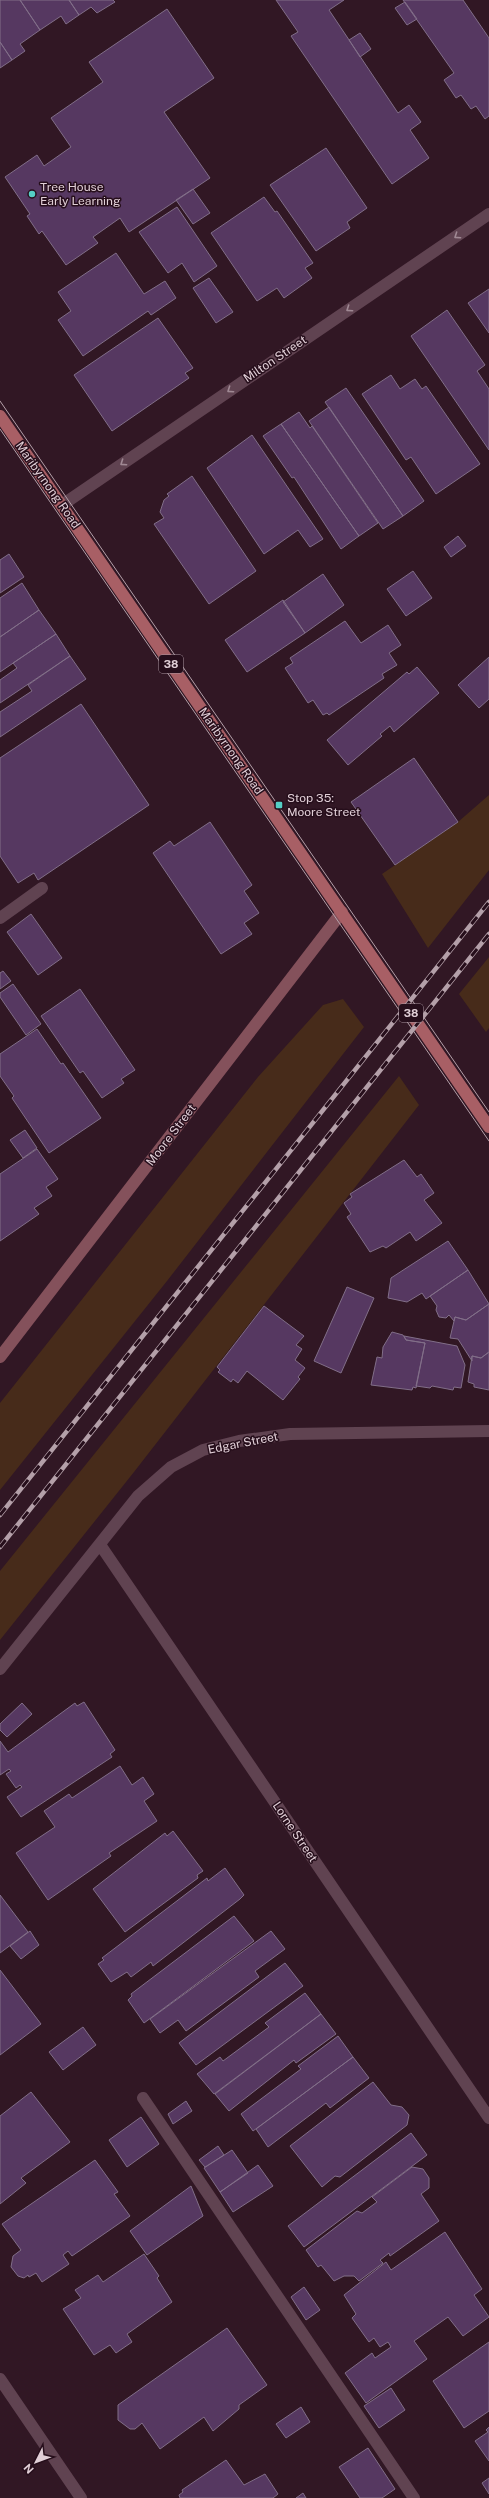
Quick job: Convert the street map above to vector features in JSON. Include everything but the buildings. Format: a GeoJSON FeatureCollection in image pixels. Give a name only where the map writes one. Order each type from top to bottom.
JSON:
{"type":"FeatureCollection","features":[{"type":"Feature","properties":{"kind":"main road","name":"Maribyrnong Road"},"geometry":{"type":"LineString","coordinates":[[0,416],[489,1127]]}},
{"type":"Feature","properties":{"kind":"street","name":"Milton Street"},"geometry":{"type":"LineString","coordinates":[[62,505],[489,214]]}},
{"type":"Feature","properties":{"kind":"street"},"geometry":{"type":"LineString","coordinates":[[2,912],[42,888]]}},
{"type":"Feature","properties":{"kind":"street","name":"Moore Street"},"geometry":{"type":"LineString","coordinates":[[0,1357],[342,912]]}},
{"type":"Feature","properties":{"kind":"street","name":"Edgar Street"},"geometry":{"type":"LineString","coordinates":[[0,1669],[101,1546],[138,1496],[171,1467],[203,1450],[240,1441],[290,1434],[489,1431]]}},
{"type":"Feature","properties":{"kind":"street","name":"Lorne Street"},"geometry":{"type":"LineString","coordinates":[[101,1546],[489,2118]]}},
{"type":"Feature","properties":{"kind":"street"},"geometry":{"type":"LineString","coordinates":[[143,2098],[414,2498]]}},
{"type":"Feature","properties":{"kind":"street"},"geometry":{"type":"LineString","coordinates":[[0,2379],[81,2498]]}},
{"type":"Feature","properties":{"kind":"shaded area"},"geometry":{"type":"Polygon","coordinates":[[[489,795],[489,870],[428,948],[382,874],[458,822],[489,795]]]}},
{"type":"Feature","properties":{"kind":"shaded area"},"geometry":{"type":"Polygon","coordinates":[[[489,957],[489,1028],[486,1032],[459,994],[489,957]]]}},
{"type":"Feature","properties":{"kind":"shaded area"},"geometry":{"type":"Polygon","coordinates":[[[343,999],[364,1027],[167,1281],[0,1490],[0,1403],[258,1077],[323,1005],[343,999]]]}},
{"type":"Feature","properties":{"kind":"shaded area"},"geometry":{"type":"Polygon","coordinates":[[[399,1076],[419,1105],[134,1472],[0,1640],[0,1571],[399,1076]]]}},
{"type":"Feature","properties":{"kind":"tram line"},"geometry":{"type":"LineString","coordinates":[[0,401],[489,1112]]}},
{"type":"Feature","properties":{"kind":"tram line"},"geometry":{"type":"LineString","coordinates":[[0,429],[489,1141]]}},
{"type":"Feature","properties":{"kind":"railway"},"geometry":{"type":"LineString","coordinates":[[0,1515],[489,902]]}},
{"type":"Feature","properties":{"kind":"railway"},"geometry":{"type":"LineString","coordinates":[[0,1547],[489,934]]}},
{"type":"Feature","properties":{"kind":"place","name":"Tree House Early Learning"},"geometry":{"type":"Point","coordinates":[32,194]}},
{"type":"Feature","properties":{"kind":"place","name":"Stop 35: Moore Street"},"geometry":{"type":"Point","coordinates":[279,805]}}]}
